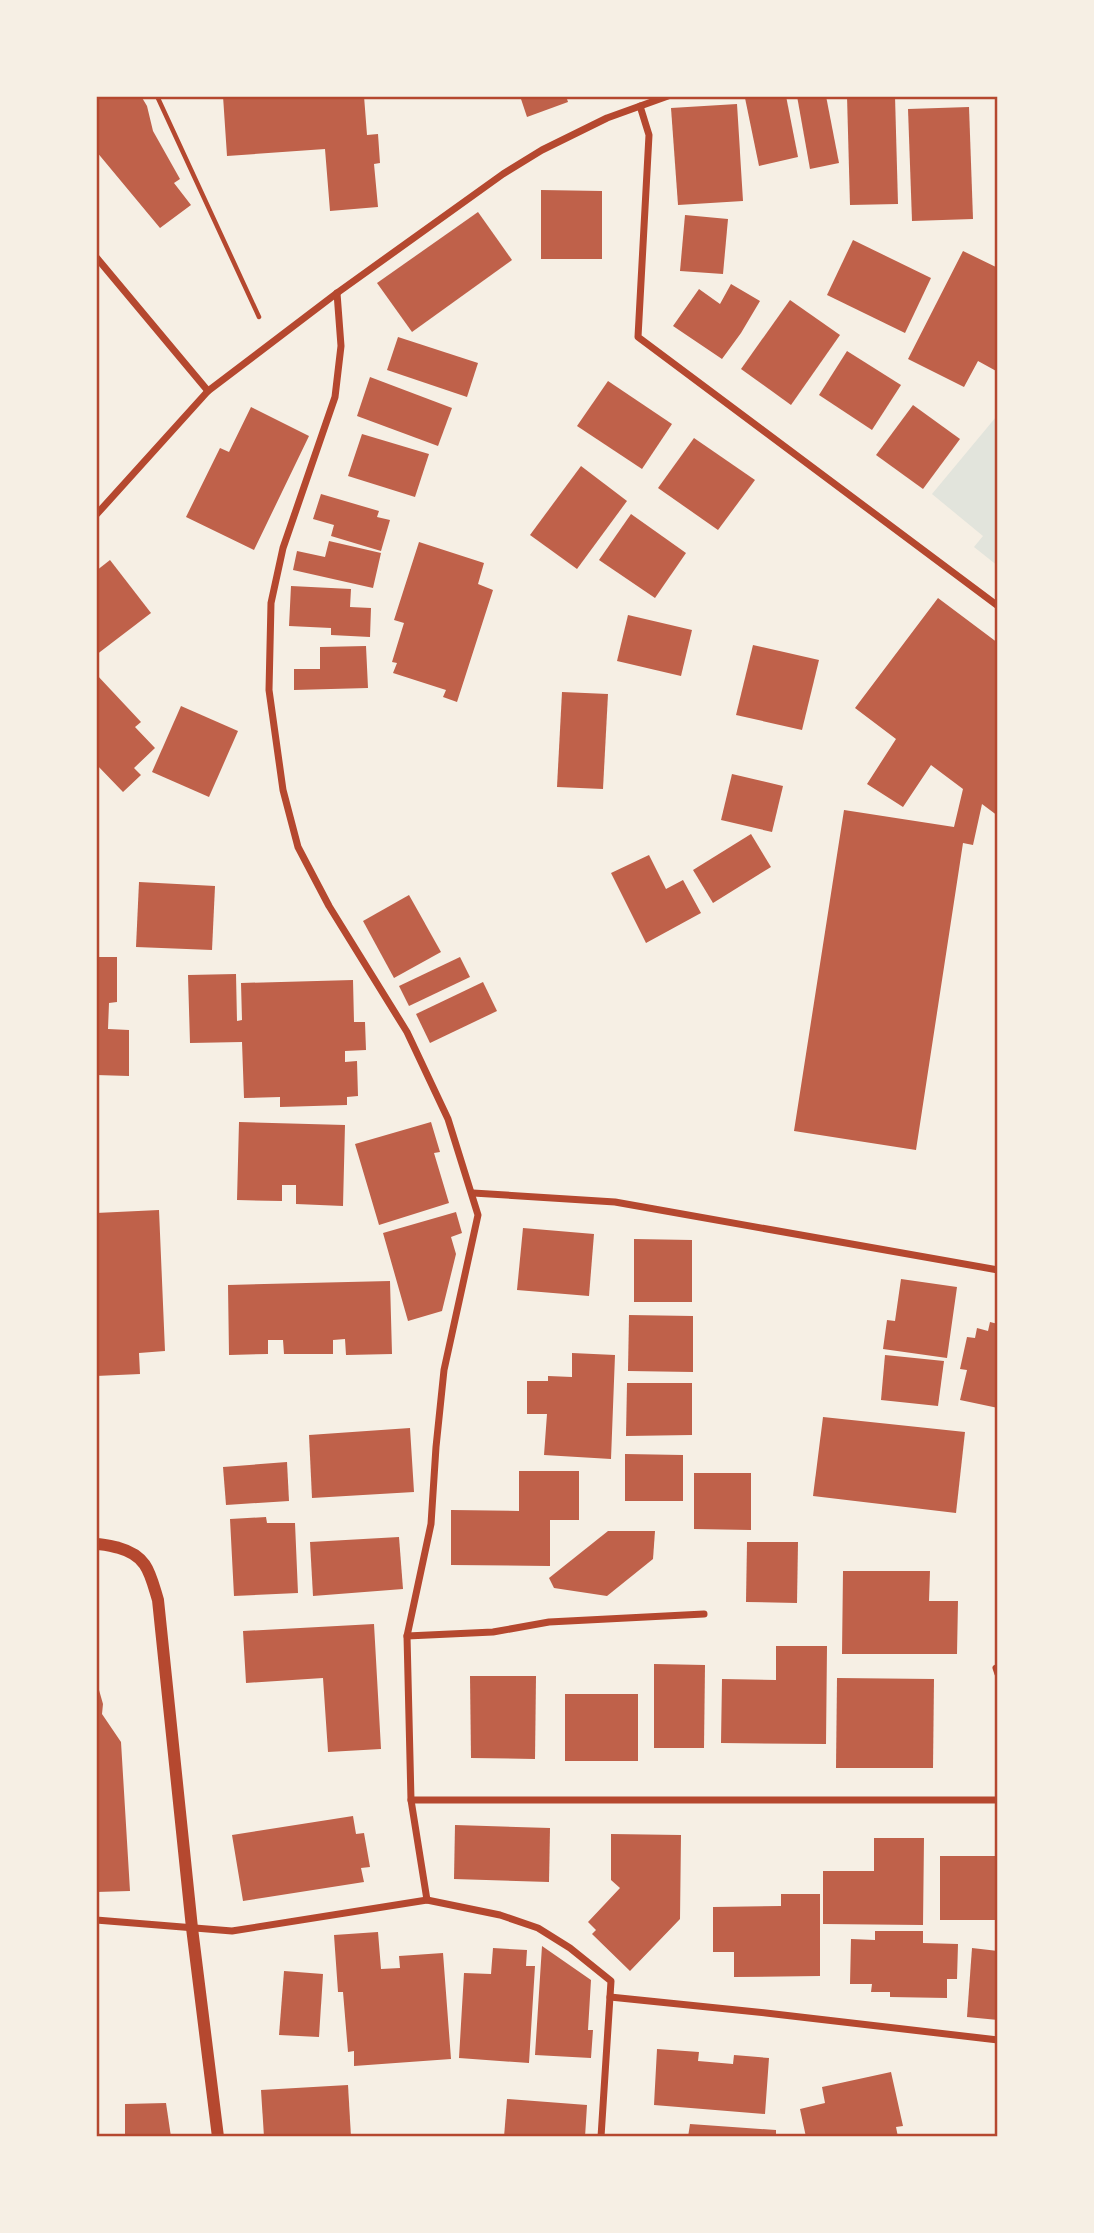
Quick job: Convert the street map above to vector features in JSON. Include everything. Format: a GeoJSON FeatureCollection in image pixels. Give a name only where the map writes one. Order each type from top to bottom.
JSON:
{"type":"FeatureCollection","features":[{"type":"Feature","properties":{"kind":"street"},"geometry":{"type":"LineString","coordinates":[[96,515],[208,391],[337,293],[503,174],[542,150],[607,118],[668,96]]}},
{"type":"Feature","properties":{"kind":"street"},"geometry":{"type":"LineString","coordinates":[[640,106],[649,135],[638,337],[998,606]]}},
{"type":"Feature","properties":{"kind":"street"},"geometry":{"type":"LineString","coordinates":[[96,257],[208,391]]}},
{"type":"Feature","properties":{"kind":"street"},"geometry":{"type":"LineString","coordinates":[[337,293],[341,346],[335,397],[283,548],[271,603],[269,690],[283,790],[298,847],[329,906],[407,1032],[448,1119],[478,1215],[444,1370],[431,1524],[407,1636],[411,1800],[428,1900]]}},
{"type":"Feature","properties":{"kind":"street"},"geometry":{"type":"LineString","coordinates":[[473,1193],[615,1202],[998,1270]]}},
{"type":"Feature","properties":{"kind":"street"},"geometry":{"type":"LineString","coordinates":[[96,1544],[125,1550],[142,1558],[158,1600],[192,1928],[218,2137]]}},
{"type":"Feature","properties":{"kind":"street"},"geometry":{"type":"LineString","coordinates":[[407,1636],[494,1632],[549,1622],[704,1614]]}},
{"type":"Feature","properties":{"kind":"street"},"geometry":{"type":"LineString","coordinates":[[411,1800],[998,1800]]}},
{"type":"Feature","properties":{"kind":"street"},"geometry":{"type":"LineString","coordinates":[[96,1920],[232,1931],[428,1900],[500,1916],[538,1928],[570,1948],[611,1981],[601,2137]]}},
{"type":"Feature","properties":{"kind":"street"},"geometry":{"type":"LineString","coordinates":[[610,1997],[998,2040]]}},
{"type":"Feature","properties":{"kind":"path"},"geometry":{"type":"LineString","coordinates":[[157,96],[271,343]]}},
{"type":"Feature","properties":{"kind":"shaded area"},"geometry":{"type":"Polygon","coordinates":[[[996,417],[998,566],[974,547],[983,536],[932,494],[996,417]]]}},
{"type":"Feature","properties":{"kind":"building"},"geometry":{"type":"Polygon","coordinates":[[[96,96],[141,96],[147,106],[153,131],[180,179],[174,183],[191,205],[160,228],[96,151],[96,96]]]}},
{"type":"Feature","properties":{"kind":"building"},"geometry":{"type":"Polygon","coordinates":[[[223,96],[364,96],[367,135],[378,134],[380,163],[374,164],[378,207],[330,211],[325,149],[227,156],[223,96]]]}},
{"type":"Feature","properties":{"kind":"building"},"geometry":{"type":"Polygon","coordinates":[[[520,96],[566,96],[568,102],[527,117],[520,96]]]}},
{"type":"Feature","properties":{"kind":"building"},"geometry":{"type":"Polygon","coordinates":[[[786,96],[798,157],[759,166],[745,98],[786,96]]]}},
{"type":"Feature","properties":{"kind":"building"},"geometry":{"type":"Polygon","coordinates":[[[797,96],[826,96],[839,163],[810,169],[797,96]]]}},
{"type":"Feature","properties":{"kind":"building"},"geometry":{"type":"Polygon","coordinates":[[[847,96],[895,96],[898,204],[850,205],[847,96]]]}},
{"type":"Feature","properties":{"kind":"building"},"geometry":{"type":"Polygon","coordinates":[[[737,104],[743,201],[678,205],[671,108],[737,104]]]}},
{"type":"Feature","properties":{"kind":"building"},"geometry":{"type":"Polygon","coordinates":[[[969,107],[973,219],[912,221],[908,109],[969,107]]]}},
{"type":"Feature","properties":{"kind":"building"},"geometry":{"type":"Polygon","coordinates":[[[541,190],[602,191],[602,259],[541,259],[541,190]]]}},
{"type":"Feature","properties":{"kind":"building"},"geometry":{"type":"Polygon","coordinates":[[[478,212],[512,260],[412,332],[377,283],[478,212]]]}},
{"type":"Feature","properties":{"kind":"building"},"geometry":{"type":"Polygon","coordinates":[[[685,215],[728,219],[723,274],[680,271],[685,215]]]}},
{"type":"Feature","properties":{"kind":"building"},"geometry":{"type":"Polygon","coordinates":[[[853,240],[931,278],[905,333],[827,295],[853,240]]]}},
{"type":"Feature","properties":{"kind":"building"},"geometry":{"type":"Polygon","coordinates":[[[963,251],[998,268],[998,372],[978,361],[964,387],[908,359],[963,251]]]}},
{"type":"Feature","properties":{"kind":"building"},"geometry":{"type":"Polygon","coordinates":[[[731,284],[760,301],[722,359],[673,326],[699,289],[720,304],[731,284]]]}},
{"type":"Feature","properties":{"kind":"building"},"geometry":{"type":"Polygon","coordinates":[[[790,300],[840,335],[791,405],[741,369],[790,300]]]}},
{"type":"Feature","properties":{"kind":"building"},"geometry":{"type":"Polygon","coordinates":[[[398,337],[478,363],[467,397],[387,370],[398,337]]]}},
{"type":"Feature","properties":{"kind":"building"},"geometry":{"type":"Polygon","coordinates":[[[847,351],[901,385],[872,430],[819,395],[847,351]]]}},
{"type":"Feature","properties":{"kind":"building"},"geometry":{"type":"Polygon","coordinates":[[[370,377],[452,408],[438,446],[357,416],[370,377]]]}},
{"type":"Feature","properties":{"kind":"building"},"geometry":{"type":"Polygon","coordinates":[[[608,381],[672,424],[642,469],[577,426],[608,381]]]}},
{"type":"Feature","properties":{"kind":"building"},"geometry":{"type":"Polygon","coordinates":[[[913,405],[960,439],[923,489],[876,455],[913,405]]]}},
{"type":"Feature","properties":{"kind":"building"},"geometry":{"type":"Polygon","coordinates":[[[251,407],[309,436],[254,550],[186,517],[220,448],[229,452],[251,407]]]}},
{"type":"Feature","properties":{"kind":"building"},"geometry":{"type":"Polygon","coordinates":[[[362,434],[429,454],[415,497],[348,476],[362,434]]]}},
{"type":"Feature","properties":{"kind":"building"},"geometry":{"type":"Polygon","coordinates":[[[694,438],[755,480],[718,530],[658,488],[694,438]]]}},
{"type":"Feature","properties":{"kind":"building"},"geometry":{"type":"Polygon","coordinates":[[[581,466],[627,501],[577,569],[530,535],[581,466]]]}},
{"type":"Feature","properties":{"kind":"building"},"geometry":{"type":"Polygon","coordinates":[[[321,494],[379,511],[377,517],[390,520],[381,551],[331,536],[334,525],[313,519],[321,494]]]}},
{"type":"Feature","properties":{"kind":"building"},"geometry":{"type":"Polygon","coordinates":[[[631,514],[686,553],[655,598],[599,560],[631,514]]]}},
{"type":"Feature","properties":{"kind":"building"},"geometry":{"type":"Polygon","coordinates":[[[329,541],[381,553],[373,588],[293,570],[297,551],[325,557],[329,541]]]}},
{"type":"Feature","properties":{"kind":"building"},"geometry":{"type":"Polygon","coordinates":[[[419,542],[484,563],[478,584],[493,590],[457,702],[443,697],[446,690],[393,673],[397,663],[392,662],[404,623],[394,620],[419,542]]]}},
{"type":"Feature","properties":{"kind":"building"},"geometry":{"type":"Polygon","coordinates":[[[110,560],[151,613],[96,655],[96,571],[110,560]]]}},
{"type":"Feature","properties":{"kind":"building"},"geometry":{"type":"Polygon","coordinates":[[[291,586],[351,589],[350,607],[371,608],[370,637],[331,635],[331,628],[289,626],[291,586]]]}},
{"type":"Feature","properties":{"kind":"building"},"geometry":{"type":"Polygon","coordinates":[[[938,598],[998,643],[998,816],[982,804],[973,845],[963,843],[916,1150],[794,1131],[844,810],[954,827],[963,789],[931,765],[903,807],[867,784],[896,739],[855,708],[938,598]]]}},
{"type":"Feature","properties":{"kind":"building"},"geometry":{"type":"Polygon","coordinates":[[[628,615],[692,630],[681,676],[617,661],[628,615]]]}},
{"type":"Feature","properties":{"kind":"building"},"geometry":{"type":"Polygon","coordinates":[[[753,645],[819,660],[802,730],[736,715],[753,645]]]}},
{"type":"Feature","properties":{"kind":"building"},"geometry":{"type":"Polygon","coordinates":[[[366,646],[368,688],[294,690],[294,669],[320,669],[320,647],[366,646]]]}},
{"type":"Feature","properties":{"kind":"building"},"geometry":{"type":"Polygon","coordinates":[[[96,674],[141,722],[135,727],[155,748],[134,768],[141,775],[123,792],[96,764],[96,674]]]}},
{"type":"Feature","properties":{"kind":"building"},"geometry":{"type":"Polygon","coordinates":[[[562,692],[608,694],[603,789],[557,787],[562,692]]]}},
{"type":"Feature","properties":{"kind":"building"},"geometry":{"type":"Polygon","coordinates":[[[181,706],[238,731],[209,797],[152,772],[181,706]]]}},
{"type":"Feature","properties":{"kind":"building"},"geometry":{"type":"Polygon","coordinates":[[[732,774],[783,786],[772,832],[721,820],[732,774]]]}},
{"type":"Feature","properties":{"kind":"building"},"geometry":{"type":"Polygon","coordinates":[[[751,834],[771,867],[713,903],[693,870],[751,834]]]}},
{"type":"Feature","properties":{"kind":"building"},"geometry":{"type":"Polygon","coordinates":[[[649,855],[666,889],[683,880],[701,913],[646,943],[611,873],[649,855]]]}},
{"type":"Feature","properties":{"kind":"building"},"geometry":{"type":"Polygon","coordinates":[[[139,882],[215,886],[212,950],[136,947],[139,882]]]}},
{"type":"Feature","properties":{"kind":"building"},"geometry":{"type":"Polygon","coordinates":[[[409,895],[441,952],[394,978],[363,921],[409,895]]]}},
{"type":"Feature","properties":{"kind":"building"},"geometry":{"type":"Polygon","coordinates":[[[96,957],[117,957],[117,1002],[109,1003],[108,1029],[129,1030],[129,1076],[96,1075],[96,957]]]}},
{"type":"Feature","properties":{"kind":"building"},"geometry":{"type":"Polygon","coordinates":[[[460,957],[470,977],[409,1006],[399,986],[460,957]]]}},
{"type":"Feature","properties":{"kind":"building"},"geometry":{"type":"Polygon","coordinates":[[[236,974],[237,1021],[242,1020],[241,983],[353,980],[354,1022],[365,1022],[366,1050],[345,1051],[345,1062],[357,1061],[358,1096],[347,1097],[347,1105],[280,1107],[280,1097],[244,1098],[242,1042],[190,1043],[188,975],[236,974]]]}},
{"type":"Feature","properties":{"kind":"building"},"geometry":{"type":"Polygon","coordinates":[[[483,982],[497,1011],[430,1043],[416,1014],[483,982]]]}},
{"type":"Feature","properties":{"kind":"building"},"geometry":{"type":"Polygon","coordinates":[[[239,1122],[345,1125],[343,1206],[296,1204],[296,1185],[282,1185],[282,1201],[237,1200],[239,1122]]]}},
{"type":"Feature","properties":{"kind":"building"},"geometry":{"type":"Polygon","coordinates":[[[431,1122],[440,1152],[434,1153],[449,1203],[379,1225],[355,1144],[431,1122]]]}},
{"type":"Feature","properties":{"kind":"building"},"geometry":{"type":"Polygon","coordinates":[[[159,1210],[165,1351],[139,1353],[140,1374],[96,1376],[96,1213],[159,1210]]]}},
{"type":"Feature","properties":{"kind":"building"},"geometry":{"type":"Polygon","coordinates":[[[456,1212],[462,1233],[451,1237],[456,1254],[442,1311],[408,1321],[383,1233],[456,1212]]]}},
{"type":"Feature","properties":{"kind":"building"},"geometry":{"type":"Polygon","coordinates":[[[523,1228],[594,1234],[589,1296],[517,1290],[523,1228]]]}},
{"type":"Feature","properties":{"kind":"building"},"geometry":{"type":"Polygon","coordinates":[[[634,1239],[692,1240],[692,1302],[634,1302],[634,1239]]]}},
{"type":"Feature","properties":{"kind":"building"},"geometry":{"type":"Polygon","coordinates":[[[901,1279],[957,1287],[947,1358],[883,1349],[887,1320],[895,1321],[901,1279]]]}},
{"type":"Feature","properties":{"kind":"building"},"geometry":{"type":"Polygon","coordinates":[[[390,1281],[392,1354],[346,1355],[345,1339],[333,1340],[333,1354],[284,1354],[283,1340],[268,1340],[268,1354],[229,1355],[228,1285],[390,1281]]]}},
{"type":"Feature","properties":{"kind":"building"},"geometry":{"type":"Polygon","coordinates":[[[629,1315],[693,1316],[693,1372],[628,1371],[629,1315]]]}},
{"type":"Feature","properties":{"kind":"building"},"geometry":{"type":"Polygon","coordinates":[[[990,1322],[998,1324],[998,1408],[960,1400],[967,1370],[960,1369],[967,1337],[975,1338],[977,1328],[988,1331],[990,1322]]]}},
{"type":"Feature","properties":{"kind":"building"},"geometry":{"type":"Polygon","coordinates":[[[572,1353],[615,1355],[611,1459],[544,1455],[547,1414],[527,1414],[527,1381],[548,1381],[548,1376],[572,1377],[572,1353]]]}},
{"type":"Feature","properties":{"kind":"building"},"geometry":{"type":"Polygon","coordinates":[[[885,1355],[944,1361],[938,1406],[881,1400],[885,1355]]]}},
{"type":"Feature","properties":{"kind":"building"},"geometry":{"type":"Polygon","coordinates":[[[627,1383],[692,1383],[692,1435],[626,1436],[627,1383]]]}},
{"type":"Feature","properties":{"kind":"building"},"geometry":{"type":"Polygon","coordinates":[[[823,1417],[965,1432],[956,1513],[813,1496],[823,1417]]]}},
{"type":"Feature","properties":{"kind":"building"},"geometry":{"type":"Polygon","coordinates":[[[410,1428],[414,1492],[312,1498],[309,1435],[410,1428]]]}},
{"type":"Feature","properties":{"kind":"building"},"geometry":{"type":"Polygon","coordinates":[[[625,1454],[683,1455],[683,1501],[625,1501],[625,1454]]]}},
{"type":"Feature","properties":{"kind":"building"},"geometry":{"type":"Polygon","coordinates":[[[287,1462],[289,1501],[226,1505],[223,1467],[287,1462]]]}},
{"type":"Feature","properties":{"kind":"building"},"geometry":{"type":"Polygon","coordinates":[[[519,1471],[579,1471],[579,1520],[550,1520],[550,1566],[451,1565],[451,1510],[519,1511],[519,1471]]]}},
{"type":"Feature","properties":{"kind":"building"},"geometry":{"type":"Polygon","coordinates":[[[694,1473],[751,1473],[751,1530],[694,1529],[694,1473]]]}},
{"type":"Feature","properties":{"kind":"building"},"geometry":{"type":"Polygon","coordinates":[[[266,1517],[267,1523],[295,1523],[298,1593],[234,1596],[230,1519],[266,1517]]]}},
{"type":"Feature","properties":{"kind":"building"},"geometry":{"type":"Polygon","coordinates":[[[608,1531],[655,1531],[653,1559],[607,1596],[554,1588],[549,1578],[608,1531]]]}},
{"type":"Feature","properties":{"kind":"building"},"geometry":{"type":"Polygon","coordinates":[[[399,1537],[403,1589],[313,1596],[310,1542],[399,1537]]]}},
{"type":"Feature","properties":{"kind":"building"},"geometry":{"type":"Polygon","coordinates":[[[747,1542],[798,1542],[797,1603],[746,1602],[747,1542]]]}},
{"type":"Feature","properties":{"kind":"building"},"geometry":{"type":"Polygon","coordinates":[[[843,1571],[930,1571],[929,1601],[958,1601],[957,1654],[842,1654],[843,1571]]]}},
{"type":"Feature","properties":{"kind":"building"},"geometry":{"type":"Polygon","coordinates":[[[374,1624],[381,1749],[328,1752],[323,1678],[246,1683],[243,1631],[374,1624]]]}},
{"type":"Feature","properties":{"kind":"building"},"geometry":{"type":"Polygon","coordinates":[[[776,1646],[827,1646],[826,1744],[721,1743],[722,1679],[776,1680],[776,1646]]]}},
{"type":"Feature","properties":{"kind":"building"},"geometry":{"type":"Polygon","coordinates":[[[654,1664],[705,1665],[704,1748],[654,1748],[654,1664]]]}},
{"type":"Feature","properties":{"kind":"building"},"geometry":{"type":"Polygon","coordinates":[[[470,1676],[536,1676],[535,1759],[471,1758],[470,1676]]]}},
{"type":"Feature","properties":{"kind":"building"},"geometry":{"type":"Polygon","coordinates":[[[837,1678],[934,1679],[933,1768],[836,1768],[837,1678]]]}},
{"type":"Feature","properties":{"kind":"building"},"geometry":{"type":"Polygon","coordinates":[[[96,1690],[99,1690],[103,1704],[102,1714],[121,1742],[130,1891],[96,1892],[96,1690]]]}},
{"type":"Feature","properties":{"kind":"building"},"geometry":{"type":"Polygon","coordinates":[[[565,1694],[638,1694],[638,1761],[565,1761],[565,1694]]]}},
{"type":"Feature","properties":{"kind":"building"},"geometry":{"type":"Polygon","coordinates":[[[353,1816],[356,1834],[364,1833],[370,1867],[361,1868],[364,1882],[243,1901],[232,1835],[353,1816]]]}},
{"type":"Feature","properties":{"kind":"building"},"geometry":{"type":"Polygon","coordinates":[[[455,1825],[550,1828],[549,1882],[454,1879],[455,1825]]]}},
{"type":"Feature","properties":{"kind":"building"},"geometry":{"type":"Polygon","coordinates":[[[611,1834],[681,1835],[680,1919],[630,1971],[592,1934],[596,1930],[588,1922],[620,1888],[611,1880],[611,1834]]]}},
{"type":"Feature","properties":{"kind":"building"},"geometry":{"type":"Polygon","coordinates":[[[874,1838],[924,1838],[923,1925],[823,1924],[823,1871],[874,1871],[874,1838]]]}},
{"type":"Feature","properties":{"kind":"building"},"geometry":{"type":"Polygon","coordinates":[[[940,1856],[998,1856],[998,1920],[940,1920],[940,1856]]]}},
{"type":"Feature","properties":{"kind":"building"},"geometry":{"type":"Polygon","coordinates":[[[781,1894],[820,1894],[820,1976],[734,1977],[734,1952],[713,1952],[713,1907],[781,1906],[781,1894]]]}},
{"type":"Feature","properties":{"kind":"building"},"geometry":{"type":"Polygon","coordinates":[[[875,1931],[923,1931],[923,1943],[958,1944],[957,1979],[947,1979],[947,1998],[890,1997],[890,1992],[871,1992],[872,1984],[850,1984],[851,1939],[875,1940],[875,1931]]]}},
{"type":"Feature","properties":{"kind":"building"},"geometry":{"type":"Polygon","coordinates":[[[378,1932],[381,1969],[400,1968],[399,1956],[443,1953],[451,2059],[354,2066],[354,2051],[348,2052],[343,1992],[338,1992],[334,1935],[378,1932]]]}},
{"type":"Feature","properties":{"kind":"building"},"geometry":{"type":"Polygon","coordinates":[[[542,1946],[591,1980],[588,2030],[593,2030],[591,2058],[535,2055],[542,1946]]]}},
{"type":"Feature","properties":{"kind":"building"},"geometry":{"type":"Polygon","coordinates":[[[493,1948],[527,1950],[526,1966],[535,1966],[529,2063],[459,2058],[464,1973],[491,1974],[493,1948]]]}},
{"type":"Feature","properties":{"kind":"building"},"geometry":{"type":"Polygon","coordinates":[[[972,1948],[998,1951],[998,2020],[967,2017],[972,1948]]]}},
{"type":"Feature","properties":{"kind":"building"},"geometry":{"type":"Polygon","coordinates":[[[284,1971],[323,1974],[319,2037],[279,2035],[284,1971]]]}},
{"type":"Feature","properties":{"kind":"building"},"geometry":{"type":"Polygon","coordinates":[[[657,2049],[699,2052],[698,2061],[733,2064],[734,2055],[769,2058],[765,2114],[654,2105],[657,2049]]]}},
{"type":"Feature","properties":{"kind":"building"},"geometry":{"type":"Polygon","coordinates":[[[891,2072],[903,2126],[896,2127],[898,2137],[806,2137],[800,2109],[825,2103],[822,2087],[891,2072]]]}},
{"type":"Feature","properties":{"kind":"building"},"geometry":{"type":"Polygon","coordinates":[[[348,2085],[351,2137],[264,2137],[261,2090],[348,2085]]]}},
{"type":"Feature","properties":{"kind":"building"},"geometry":{"type":"Polygon","coordinates":[[[507,2099],[587,2105],[585,2137],[504,2137],[507,2099]]]}},
{"type":"Feature","properties":{"kind":"building"},"geometry":{"type":"Polygon","coordinates":[[[166,2103],[171,2137],[125,2137],[125,2104],[166,2103]]]}},
{"type":"Feature","properties":{"kind":"building"},"geometry":{"type":"Polygon","coordinates":[[[690,2124],[776,2130],[776,2137],[688,2137],[690,2124]]]}}]}
